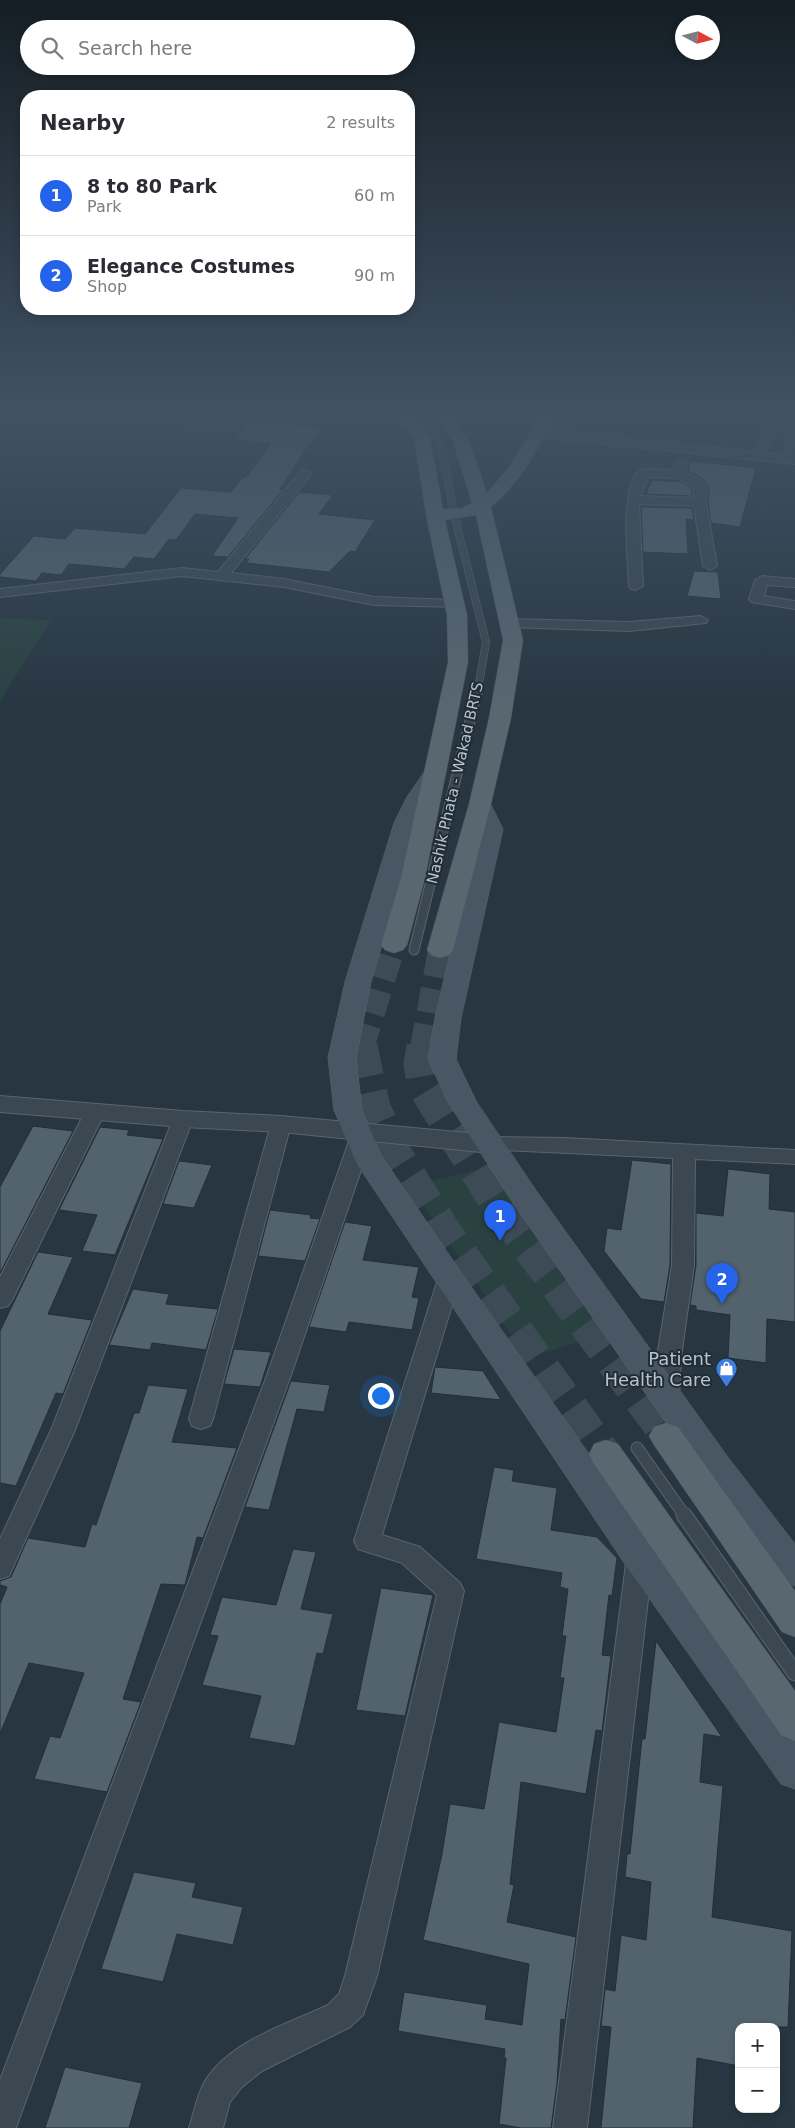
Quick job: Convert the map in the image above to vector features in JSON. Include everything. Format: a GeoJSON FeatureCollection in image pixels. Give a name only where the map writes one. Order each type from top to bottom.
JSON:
{"type":"FeatureCollection","features":[{"type":"Feature","properties":{"kind":"main road"},"geometry":{"type":"LineString","coordinates":[[404,948],[413,878],[458,662],[457,614],[454,604],[445,514]]}},
{"type":"Feature","properties":{"kind":"main road"},"geometry":{"type":"LineString","coordinates":[[440,950],[480,804],[500,718],[513,640],[488,524],[484,514]]}},
{"type":"Feature","properties":{"kind":"main road"},"geometry":{"type":"LineString","coordinates":[[435,773],[418,797],[406,824],[358,982],[342,1058],[348,1110],[367,1157],[449,1279],[640,1556],[795,1770]]}},
{"type":"Feature","properties":{"kind":"main road"},"geometry":{"type":"LineString","coordinates":[[480,804],[491,829],[448,1018],[442,1059],[462,1102],[524,1196],[667,1397],[795,1571]]}},
{"type":"Feature","properties":{"kind":"main road"},"geometry":{"type":"LineString","coordinates":[[636,1446],[795,1621]]}},
{"type":"Feature","properties":{"kind":"main road"},"geometry":{"type":"LineString","coordinates":[[636,1446],[795,1723]]}},
{"type":"Feature","properties":{"kind":"street"},"geometry":{"type":"LineString","coordinates":[[222,576],[272,514]]}},
{"type":"Feature","properties":{"kind":"street"},"geometry":{"type":"LineString","coordinates":[[633,514],[636,586]]}},
{"type":"Feature","properties":{"kind":"street"},"geometry":{"type":"LineString","coordinates":[[702,514],[710,566]]}},
{"type":"Feature","properties":{"kind":"street"},"geometry":{"type":"LineString","coordinates":[[0,593],[182,572],[284,583],[374,602],[454,604]]}},
{"type":"Feature","properties":{"kind":"street"},"geometry":{"type":"LineString","coordinates":[[795,583],[762,580],[756,599],[795,605]]}},
{"type":"Feature","properties":{"kind":"street"},"geometry":{"type":"LineString","coordinates":[[509,623],[610,627],[659,625],[701,620]]}},
{"type":"Feature","properties":{"kind":"street"},"geometry":{"type":"LineString","coordinates":[[0,1104],[183,1119],[281,1124],[359,1136],[491,1144],[795,1157]]}},
{"type":"Feature","properties":{"kind":"street"},"geometry":{"type":"LineString","coordinates":[[0,1300],[95,1112]]}},
{"type":"Feature","properties":{"kind":"street"},"geometry":{"type":"LineString","coordinates":[[0,1568],[63,1430],[183,1119]]}},
{"type":"Feature","properties":{"kind":"street"},"geometry":{"type":"LineString","coordinates":[[201,1419],[281,1124]]}},
{"type":"Feature","properties":{"kind":"street"},"geometry":{"type":"LineString","coordinates":[[0,2125],[276,1384],[359,1136]]}},
{"type":"Feature","properties":{"kind":"street"},"geometry":{"type":"LineString","coordinates":[[667,1397],[669,1357],[683,1265],[684,1151]]}},
{"type":"Feature","properties":{"kind":"street"},"geometry":{"type":"LineString","coordinates":[[206,2128],[216,2094],[230,2075],[250,2059],[339,2016],[352,2004],[362,1976],[451,1591],[411,1555],[367,1541],[449,1279]]}},
{"type":"Feature","properties":{"kind":"street"},"geometry":{"type":"LineString","coordinates":[[570,2128],[640,1556]]}},
{"type":"Feature","properties":{"kind":"lane","name":"Nashik Phata - Wakad BRTS"},"geometry":{"type":"LineString","coordinates":[[404,948],[474,712],[486,642],[445,514]]}},
{"type":"Feature","properties":{"kind":"lane"},"geometry":{"type":"LineString","coordinates":[[636,1446],[795,1673]]}},
{"type":"Feature","properties":{"kind":"green space"},"geometry":{"type":"Polygon","coordinates":[[[0,618],[51,620],[0,701],[0,618]]]}},
{"type":"Feature","properties":{"kind":"green space"},"geometry":{"type":"Polygon","coordinates":[[[503,1163],[614,1331],[527,1358],[411,1186],[503,1163]]]}},
{"type":"Feature","properties":{"kind":"building"},"geometry":{"type":"Polygon","coordinates":[[[160,514],[195,514],[176,540],[169,539],[154,559],[134,557],[124,569],[69,564],[61,575],[42,573],[36,581],[0,577],[0,574],[34,536],[65,539],[75,528],[145,534],[160,514]]]}},
{"type":"Feature","properties":{"kind":"building"},"geometry":{"type":"Polygon","coordinates":[[[198,514],[263,514],[228,557],[212,556],[238,518],[198,514]]]}},
{"type":"Feature","properties":{"kind":"building"},"geometry":{"type":"Polygon","coordinates":[[[281,514],[322,514],[375,520],[355,552],[350,551],[329,572],[246,563],[249,559],[245,559],[281,514]]]}},
{"type":"Feature","properties":{"kind":"building"},"geometry":{"type":"Polygon","coordinates":[[[641,514],[693,514],[694,520],[686,519],[688,554],[643,552],[641,514]]]}},
{"type":"Feature","properties":{"kind":"building"},"geometry":{"type":"Polygon","coordinates":[[[710,514],[743,514],[740,527],[711,523],[710,514]]]}},
{"type":"Feature","properties":{"kind":"building"},"geometry":{"type":"Polygon","coordinates":[[[694,571],[718,572],[721,599],[687,596],[694,571]]]}},
{"type":"Feature","properties":{"kind":"building"},"geometry":{"type":"Polygon","coordinates":[[[33,1126],[73,1131],[0,1273],[0,1187],[33,1126]]]}},
{"type":"Feature","properties":{"kind":"building"},"geometry":{"type":"Polygon","coordinates":[[[100,1127],[129,1130],[127,1135],[163,1139],[115,1255],[82,1251],[97,1215],[59,1210],[100,1127]]]}},
{"type":"Feature","properties":{"kind":"building"},"geometry":{"type":"Polygon","coordinates":[[[632,1160],[671,1164],[670,1265],[664,1302],[641,1299],[604,1251],[607,1228],[621,1230],[632,1160]]]}},
{"type":"Feature","properties":{"kind":"building"},"geometry":{"type":"Polygon","coordinates":[[[179,1161],[212,1165],[194,1208],[163,1204],[179,1161]]]}},
{"type":"Feature","properties":{"kind":"building"},"geometry":{"type":"Polygon","coordinates":[[[728,1169],[770,1174],[769,1209],[795,1212],[795,1322],[767,1319],[766,1363],[728,1358],[730,1315],[696,1310],[696,1306],[690,1305],[696,1265],[696,1213],[723,1216],[728,1169]]]}},
{"type":"Feature","properties":{"kind":"building"},"geometry":{"type":"Polygon","coordinates":[[[270,1210],[311,1215],[310,1218],[320,1219],[305,1261],[258,1256],[270,1210]]]}},
{"type":"Feature","properties":{"kind":"building"},"geometry":{"type":"Polygon","coordinates":[[[345,1222],[372,1226],[363,1260],[419,1267],[412,1297],[419,1298],[412,1330],[349,1322],[346,1332],[309,1327],[345,1222]]]}},
{"type":"Feature","properties":{"kind":"building"},"geometry":{"type":"Polygon","coordinates":[[[38,1252],[73,1257],[48,1314],[92,1320],[63,1394],[56,1393],[16,1486],[0,1483],[0,1331],[38,1252]]]}},
{"type":"Feature","properties":{"kind":"building"},"geometry":{"type":"Polygon","coordinates":[[[133,1289],[169,1294],[166,1304],[218,1309],[206,1350],[152,1343],[150,1350],[109,1345],[133,1289]]]}},
{"type":"Feature","properties":{"kind":"building"},"geometry":{"type":"Polygon","coordinates":[[[234,1349],[271,1352],[260,1387],[224,1384],[234,1349]]]}},
{"type":"Feature","properties":{"kind":"building"},"geometry":{"type":"Polygon","coordinates":[[[435,1367],[483,1371],[501,1400],[431,1393],[435,1367]]]}},
{"type":"Feature","properties":{"kind":"building"},"geometry":{"type":"Polygon","coordinates":[[[291,1381],[330,1385],[324,1412],[297,1409],[269,1510],[245,1507],[291,1381]]]}},
{"type":"Feature","properties":{"kind":"building"},"geometry":{"type":"Polygon","coordinates":[[[148,1385],[188,1389],[172,1442],[237,1448],[203,1538],[197,1537],[185,1585],[161,1584],[123,1699],[141,1702],[107,1792],[34,1779],[50,1736],[60,1738],[84,1673],[29,1663],[0,1734],[0,1604],[7,1587],[0,1585],[0,1581],[11,1577],[28,1538],[85,1547],[92,1524],[96,1525],[134,1413],[139,1413],[148,1385]]]}},
{"type":"Feature","properties":{"kind":"building"},"geometry":{"type":"Polygon","coordinates":[[[494,1467],[514,1470],[512,1481],[557,1488],[551,1530],[597,1537],[617,1558],[612,1596],[609,1595],[602,1655],[611,1656],[602,1731],[596,1730],[586,1794],[521,1782],[510,1884],[514,1885],[507,1922],[576,1937],[565,2020],[561,2019],[557,2083],[551,2128],[521,2128],[499,2124],[506,2058],[504,2058],[505,2049],[398,2031],[404,1992],[487,2005],[485,2019],[522,2025],[529,1964],[423,1940],[442,1854],[450,1804],[484,1809],[499,1722],[556,1732],[564,1678],[560,1678],[566,1636],[562,1636],[568,1589],[560,1587],[562,1573],[476,1559],[494,1467]]]}},
{"type":"Feature","properties":{"kind":"building"},"geometry":{"type":"Polygon","coordinates":[[[293,1549],[316,1552],[301,1609],[333,1614],[323,1654],[317,1653],[295,1746],[249,1738],[261,1696],[202,1685],[218,1636],[210,1635],[222,1597],[276,1605],[293,1549]]]}},
{"type":"Feature","properties":{"kind":"building"},"geometry":{"type":"Polygon","coordinates":[[[381,1588],[433,1595],[405,1716],[356,1710],[381,1588]]]}},
{"type":"Feature","properties":{"kind":"building"},"geometry":{"type":"Polygon","coordinates":[[[656,1641],[722,1737],[704,1734],[700,1782],[723,1786],[712,1917],[792,1931],[788,2027],[780,2027],[780,2023],[735,2023],[735,2065],[697,2058],[693,2128],[601,2128],[611,2027],[601,2026],[605,1989],[615,1991],[621,1935],[646,1940],[651,1882],[625,1877],[627,1854],[630,1854],[642,1739],[645,1739],[656,1641]]]}},
{"type":"Feature","properties":{"kind":"building"},"geometry":{"type":"Polygon","coordinates":[[[134,1872],[196,1883],[192,1897],[243,1907],[233,1945],[177,1934],[163,1982],[101,1969],[134,1872]]]}},
{"type":"Feature","properties":{"kind":"building"},"geometry":{"type":"Polygon","coordinates":[[[65,2067],[142,2083],[129,2128],[45,2128],[65,2067]]]}},
{"type":"Feature","properties":{"kind":"tunnel"},"geometry":{"type":"LineString","coordinates":[[362,1047],[394,945]]}},
{"type":"Feature","properties":{"kind":"tunnel"},"geometry":{"type":"LineString","coordinates":[[422,1048],[440,950]]}},
{"type":"Feature","properties":{"kind":"tunnel"},"geometry":{"type":"LineString","coordinates":[[422,1046],[419,1064],[423,1087],[497,1206],[666,1436]]}},
{"type":"Feature","properties":{"kind":"tunnel"},"geometry":{"type":"LineString","coordinates":[[362,1047],[375,1108],[396,1153],[447,1233],[606,1454]]}},
{"type":"Feature","properties":{"kind":"place","name":"8 to 80 Park"},"geometry":{"type":"Point","coordinates":[500,1241]}},
{"type":"Feature","properties":{"kind":"place","name":"Elegance Costumes"},"geometry":{"type":"Point","coordinates":[722,1304]}},
{"type":"Feature","properties":{"kind":"place","name":"Patient Health Care"},"geometry":{"type":"Point","coordinates":[727,1387]}}]}
